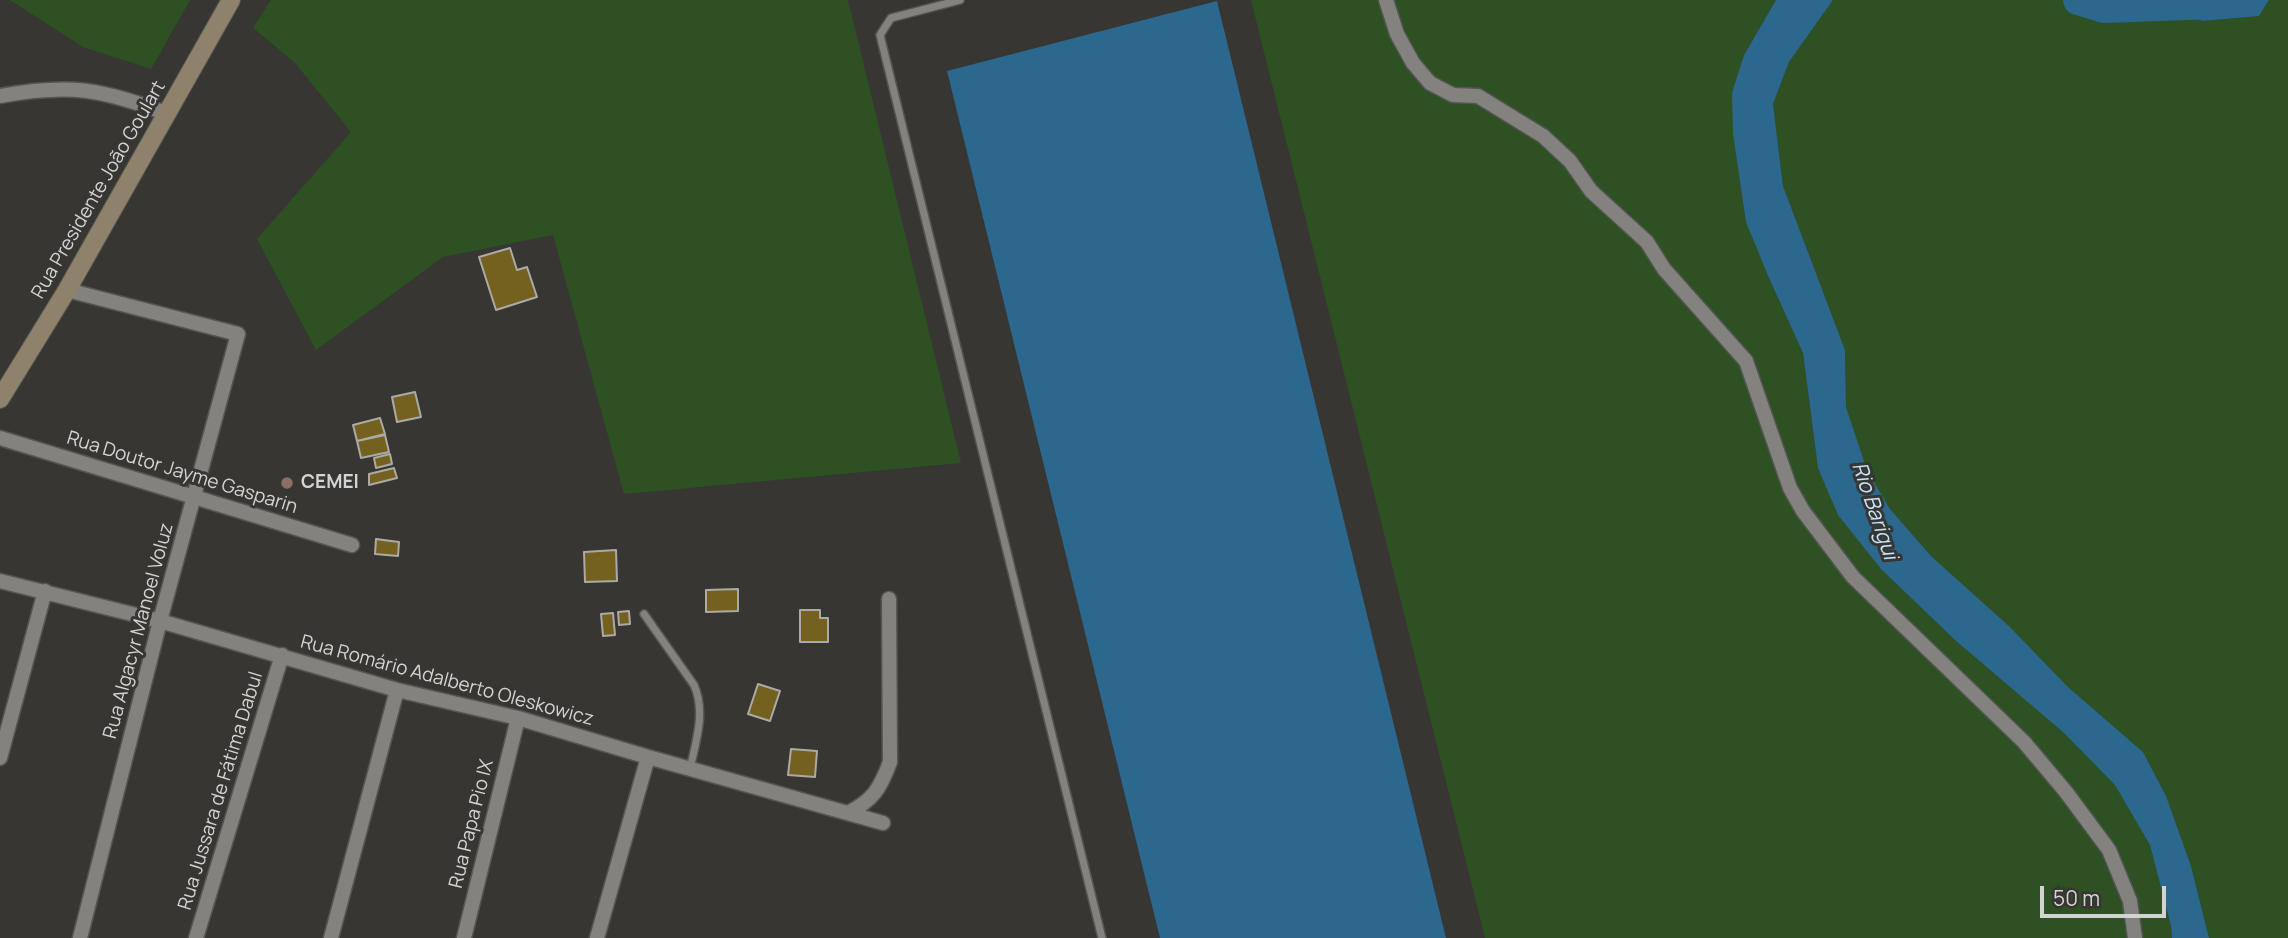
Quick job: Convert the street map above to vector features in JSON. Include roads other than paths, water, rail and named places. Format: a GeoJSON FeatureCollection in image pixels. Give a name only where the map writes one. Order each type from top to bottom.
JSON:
{"type":"FeatureCollection","features":[{"type":"Feature","properties":{"kind":"main road","name":"Rua Presidente João Goulart"},"geometry":{"type":"LineString","coordinates":[[0,399],[67,290],[231,0]]}},
{"type":"Feature","properties":{"kind":"street"},"geometry":{"type":"LineString","coordinates":[[1386,0],[1397,34],[1413,64],[1430,83],[1453,95],[1478,96],[1543,136],[1570,162],[1591,191],[1647,242],[1664,269],[1746,361],[1790,488],[1803,511],[1853,577],[2024,742],[2066,792],[2109,850],[2130,901],[2136,938]]}},
{"type":"Feature","properties":{"kind":"street"},"geometry":{"type":"LineString","coordinates":[[0,96],[42,88],[86,89],[123,97],[168,114]]}},
{"type":"Feature","properties":{"kind":"street","name":"Rua Algacyr Manoel Voluz"},"geometry":{"type":"LineString","coordinates":[[67,290],[237,334],[79,938]]}},
{"type":"Feature","properties":{"kind":"street","name":"Rua Doutor Jayme Gasparin"},"geometry":{"type":"LineString","coordinates":[[0,438],[352,545]]}},
{"type":"Feature","properties":{"kind":"street","name":"Rua Romário Adalberto Oleskowicz"},"geometry":{"type":"LineString","coordinates":[[0,581],[160,621],[397,691],[518,718],[883,823]]}},
{"type":"Feature","properties":{"kind":"street"},"geometry":{"type":"LineString","coordinates":[[0,758],[6,711],[45,591]]}},
{"type":"Feature","properties":{"kind":"street"},"geometry":{"type":"LineString","coordinates":[[848,813],[867,803],[883,780],[890,762],[889,599]]}},
{"type":"Feature","properties":{"kind":"street","name":"Rua Jussara de Fátima Dabul"},"geometry":{"type":"LineString","coordinates":[[196,938],[282,655]]}},
{"type":"Feature","properties":{"kind":"street"},"geometry":{"type":"LineString","coordinates":[[331,938],[397,691]]}},
{"type":"Feature","properties":{"kind":"street","name":"Rua Papa Pio IX"},"geometry":{"type":"LineString","coordinates":[[464,938],[518,718]]}},
{"type":"Feature","properties":{"kind":"street"},"geometry":{"type":"LineString","coordinates":[[597,938],[648,757]]}},
{"type":"Feature","properties":{"kind":"lane"},"geometry":{"type":"LineString","coordinates":[[960,0],[891,18],[880,34],[1102,938]]}},
{"type":"Feature","properties":{"kind":"lane"},"geometry":{"type":"LineString","coordinates":[[644,614],[699,695],[700,715],[690,769]]}},
{"type":"Feature","properties":{"kind":"water"},"geometry":{"type":"Polygon","coordinates":[[[1776,0],[1833,0],[1789,62],[1773,104],[1783,186],[1845,350],[1846,407],[1867,470],[1890,509],[1931,556],[2010,627],[2068,687],[2143,752],[2166,796],[2191,866],[2209,938],[2172,938],[2150,845],[2115,785],[2064,733],[1956,641],[1881,569],[1838,515],[1818,468],[1803,353],[1746,222],[1733,134],[1732,93],[1744,55],[1776,0]]]}},
{"type":"Feature","properties":{"kind":"water"},"geometry":{"type":"Polygon","coordinates":[[[2136,0],[2269,0],[2259,16],[2203,21],[2136,0]]]}},
{"type":"Feature","properties":{"kind":"water"},"geometry":{"type":"Polygon","coordinates":[[[1217,1],[1446,938],[1160,938],[947,71],[1217,1]]]}},
{"type":"Feature","properties":{"kind":"waterway","name":"Rio Barigui"},"geometry":{"type":"LineString","coordinates":[[2078,0],[2104,8],[2215,4],[2220,0]]}},
{"type":"Feature","properties":{"kind":"place","name":"CEMEI"},"geometry":{"type":"Point","coordinates":[287,483]}}]}
